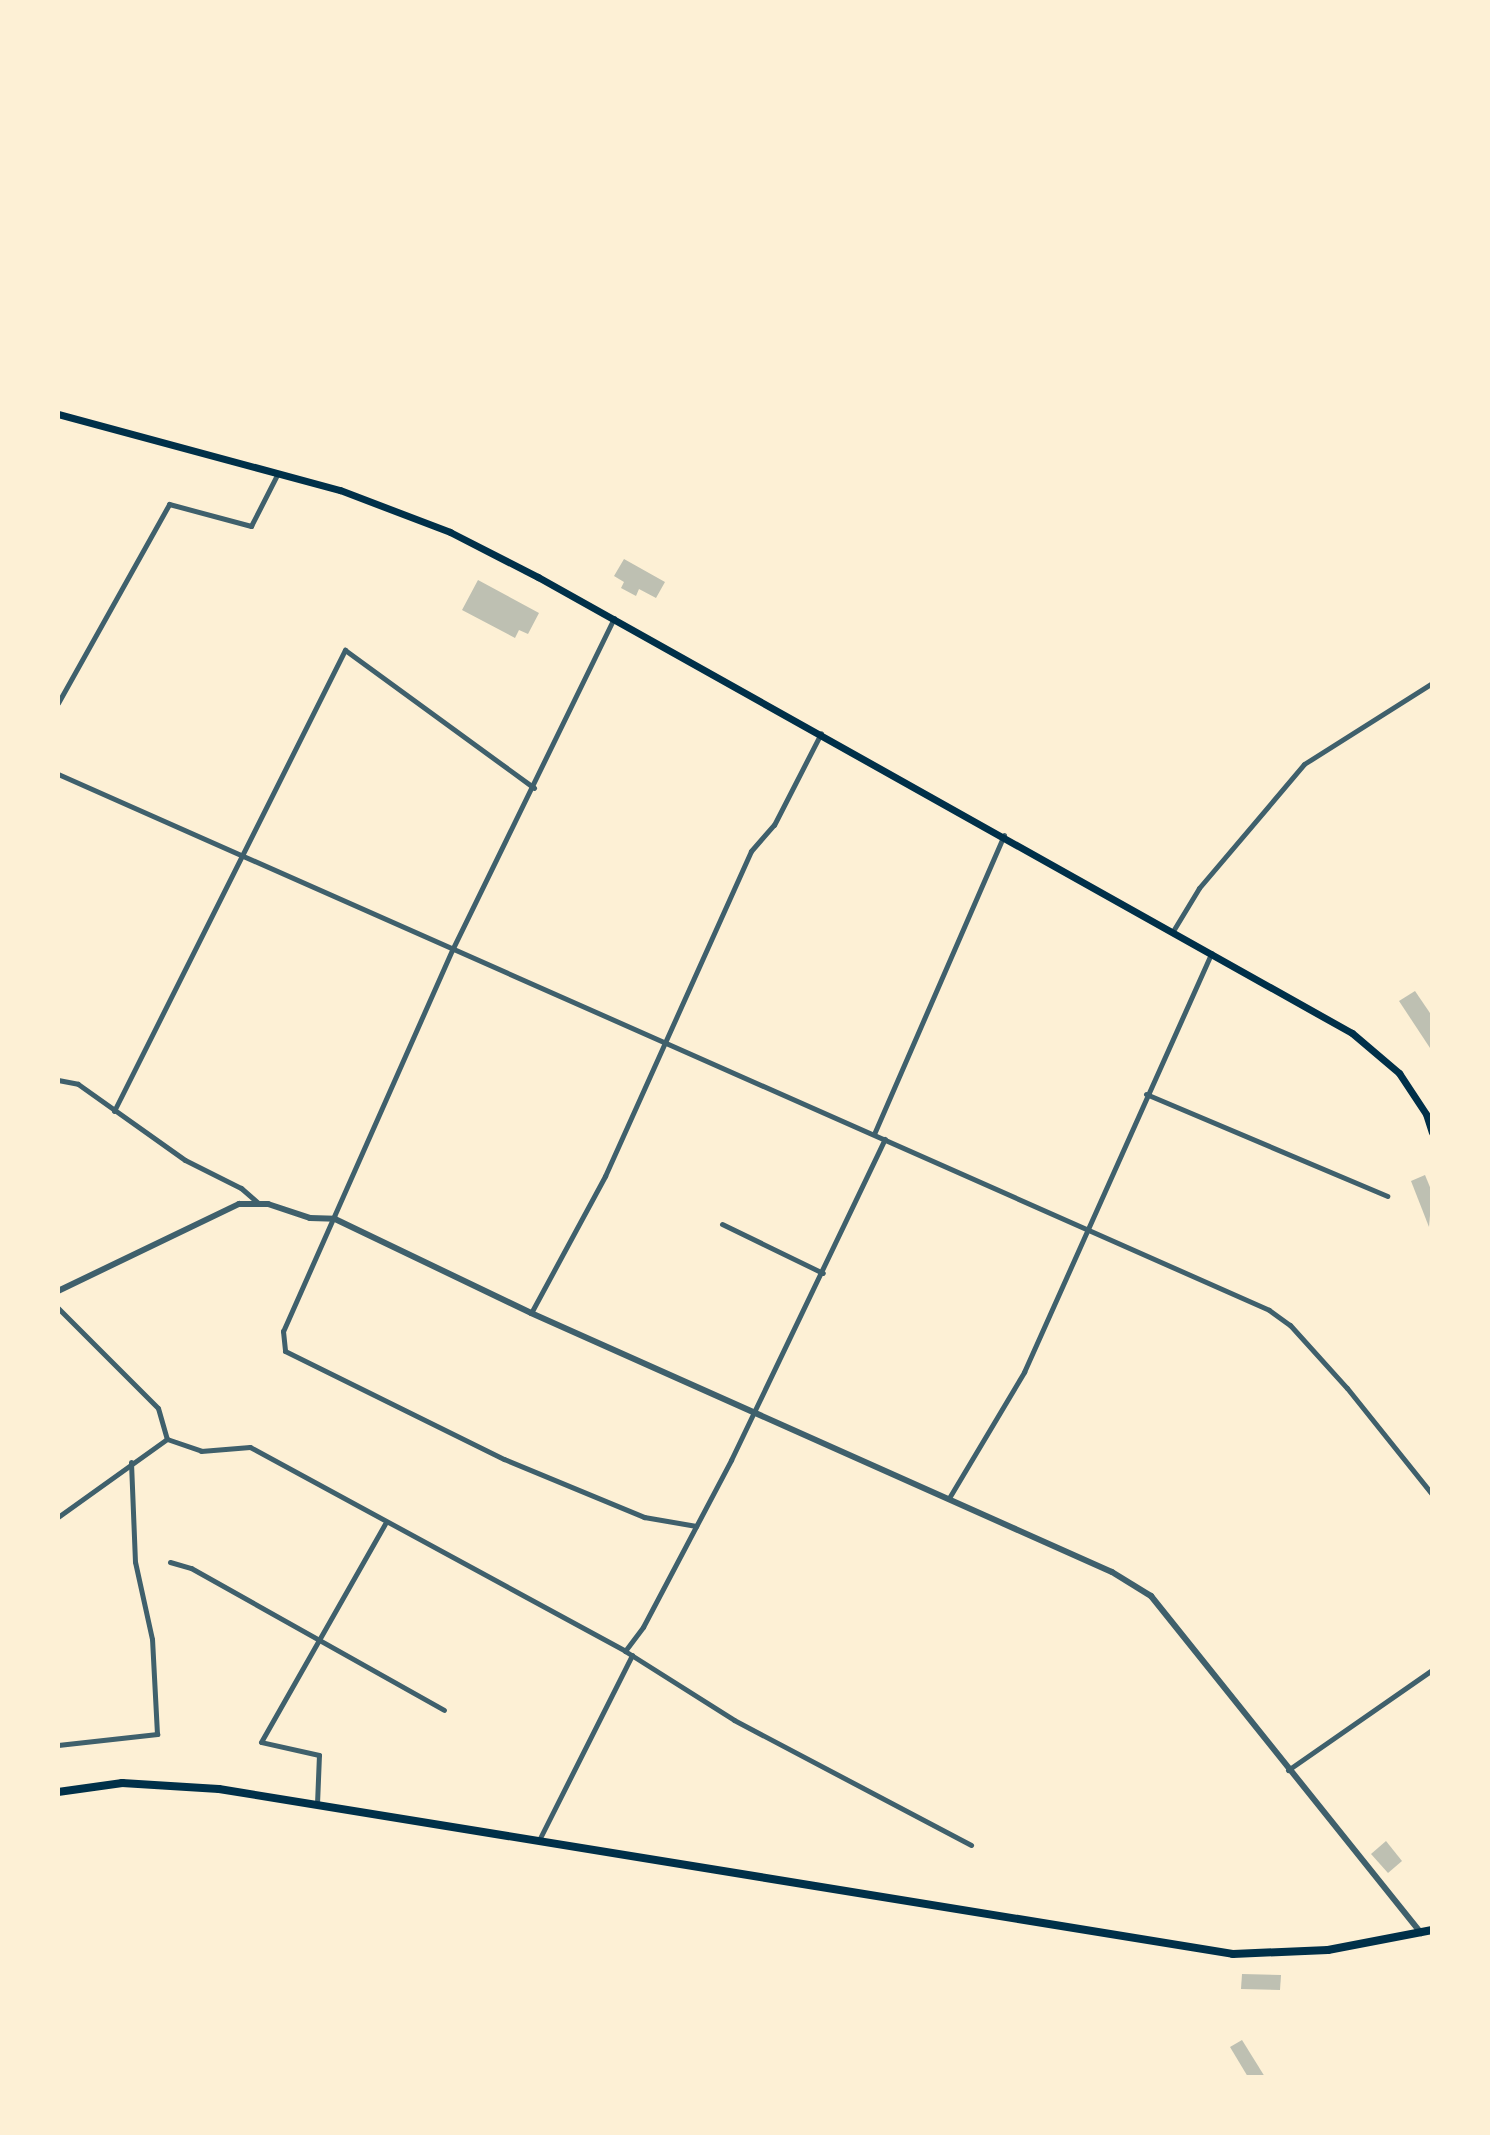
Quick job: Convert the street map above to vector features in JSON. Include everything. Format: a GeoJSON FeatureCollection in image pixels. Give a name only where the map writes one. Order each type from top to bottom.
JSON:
{"type":"FeatureCollection","features":[{"type":"Feature","properties":{"kind":"main road"},"geometry":{"type":"LineString","coordinates":[[58,414],[340,490],[450,532],[614,618],[1004,834],[1352,1033],[1379,1054],[1413,1093],[1432,1132]]}},
{"type":"Feature","properties":{"kind":"main road"},"geometry":{"type":"LineString","coordinates":[[58,1792],[154,1783],[317,1804],[1233,1954],[1328,1950],[1432,1930]]}},
{"type":"Feature","properties":{"kind":"street"},"geometry":{"type":"LineString","coordinates":[[58,703],[169,504],[251,526],[278,473]]}},
{"type":"Feature","properties":{"kind":"street"},"geometry":{"type":"LineString","coordinates":[[614,618],[534,788],[452,950],[335,1219],[283,1331],[285,1350],[504,1459],[644,1517],[696,1526]]}},
{"type":"Feature","properties":{"kind":"street"},"geometry":{"type":"LineString","coordinates":[[114,1111],[345,650],[534,788]]}},
{"type":"Feature","properties":{"kind":"street"},"geometry":{"type":"LineString","coordinates":[[1173,931],[1199,888],[1304,764],[1432,683]]}},
{"type":"Feature","properties":{"kind":"street"},"geometry":{"type":"LineString","coordinates":[[531,1313],[605,1176],[751,851],[775,825],[821,733]]}},
{"type":"Feature","properties":{"kind":"street"},"geometry":{"type":"LineString","coordinates":[[58,774],[241,858],[874,1134],[1279,1317],[1347,1388],[1432,1494]]}},
{"type":"Feature","properties":{"kind":"street"},"geometry":{"type":"LineString","coordinates":[[874,1134],[1004,834]]}},
{"type":"Feature","properties":{"kind":"street"},"geometry":{"type":"LineString","coordinates":[[949,1498],[1024,1372],[1084,1231],[1212,952]]}},
{"type":"Feature","properties":{"kind":"street"},"geometry":{"type":"LineString","coordinates":[[58,1080],[78,1084],[185,1160],[241,1188],[258,1203],[310,1218],[335,1219],[531,1313],[1134,1582],[1151,1596],[1287,1770],[1421,1933]]}},
{"type":"Feature","properties":{"kind":"street"},"geometry":{"type":"LineString","coordinates":[[1146,1094],[1387,1196]]}},
{"type":"Feature","properties":{"kind":"street"},"geometry":{"type":"LineString","coordinates":[[625,1651],[643,1627],[696,1526],[823,1273],[885,1139]]}},
{"type":"Feature","properties":{"kind":"street"},"geometry":{"type":"LineString","coordinates":[[58,1291],[215,1213],[258,1203]]}},
{"type":"Feature","properties":{"kind":"street"},"geometry":{"type":"LineString","coordinates":[[722,1224],[823,1273]]}},
{"type":"Feature","properties":{"kind":"street"},"geometry":{"type":"LineString","coordinates":[[58,1308],[158,1408],[167,1438]]}},
{"type":"Feature","properties":{"kind":"street"},"geometry":{"type":"LineString","coordinates":[[58,1517],[167,1438]]}},
{"type":"Feature","properties":{"kind":"street"},"geometry":{"type":"LineString","coordinates":[[167,1438],[201,1451],[250,1447],[385,1524],[625,1651],[734,1720],[971,1845]]}},
{"type":"Feature","properties":{"kind":"street"},"geometry":{"type":"LineString","coordinates":[[58,1745],[157,1734],[152,1639],[135,1562],[131,1462]]}},
{"type":"Feature","properties":{"kind":"street"},"geometry":{"type":"LineString","coordinates":[[317,1804],[314,1783],[319,1755],[261,1742],[385,1524]]}},
{"type":"Feature","properties":{"kind":"street"},"geometry":{"type":"LineString","coordinates":[[170,1562],[191,1568],[320,1638],[443,1710]]}},
{"type":"Feature","properties":{"kind":"street"},"geometry":{"type":"LineString","coordinates":[[539,1840],[632,1656]]}},
{"type":"Feature","properties":{"kind":"street"},"geometry":{"type":"LineString","coordinates":[[1287,1770],[1432,1670]]}},
{"type":"Feature","properties":{"kind":"building"},"geometry":{"type":"Polygon","coordinates":[[[624,559],[665,582],[656,598],[639,589],[636,596],[621,588],[624,582],[614,576],[624,559]]]}},
{"type":"Feature","properties":{"kind":"building"},"geometry":{"type":"Polygon","coordinates":[[[478,580],[539,613],[528,634],[519,630],[515,638],[462,610],[478,580]]]}},
{"type":"Feature","properties":{"kind":"building"},"geometry":{"type":"Polygon","coordinates":[[[1415,991],[1432,1016],[1432,1051],[1399,1001],[1415,991]]]}},
{"type":"Feature","properties":{"kind":"building"},"geometry":{"type":"Polygon","coordinates":[[[1425,1175],[1432,1192],[1429,1227],[1411,1181],[1425,1175]]]}},
{"type":"Feature","properties":{"kind":"building"},"geometry":{"type":"Polygon","coordinates":[[[1386,1841],[1402,1861],[1388,1873],[1371,1854],[1386,1841]]]}},
{"type":"Feature","properties":{"kind":"building"},"geometry":{"type":"Polygon","coordinates":[[[1242,1974],[1281,1975],[1280,1990],[1241,1989],[1242,1974]]]}},
{"type":"Feature","properties":{"kind":"building"},"geometry":{"type":"Polygon","coordinates":[[[1242,2040],[1265,2077],[1248,2077],[1230,2047],[1242,2040]]]}}]}
